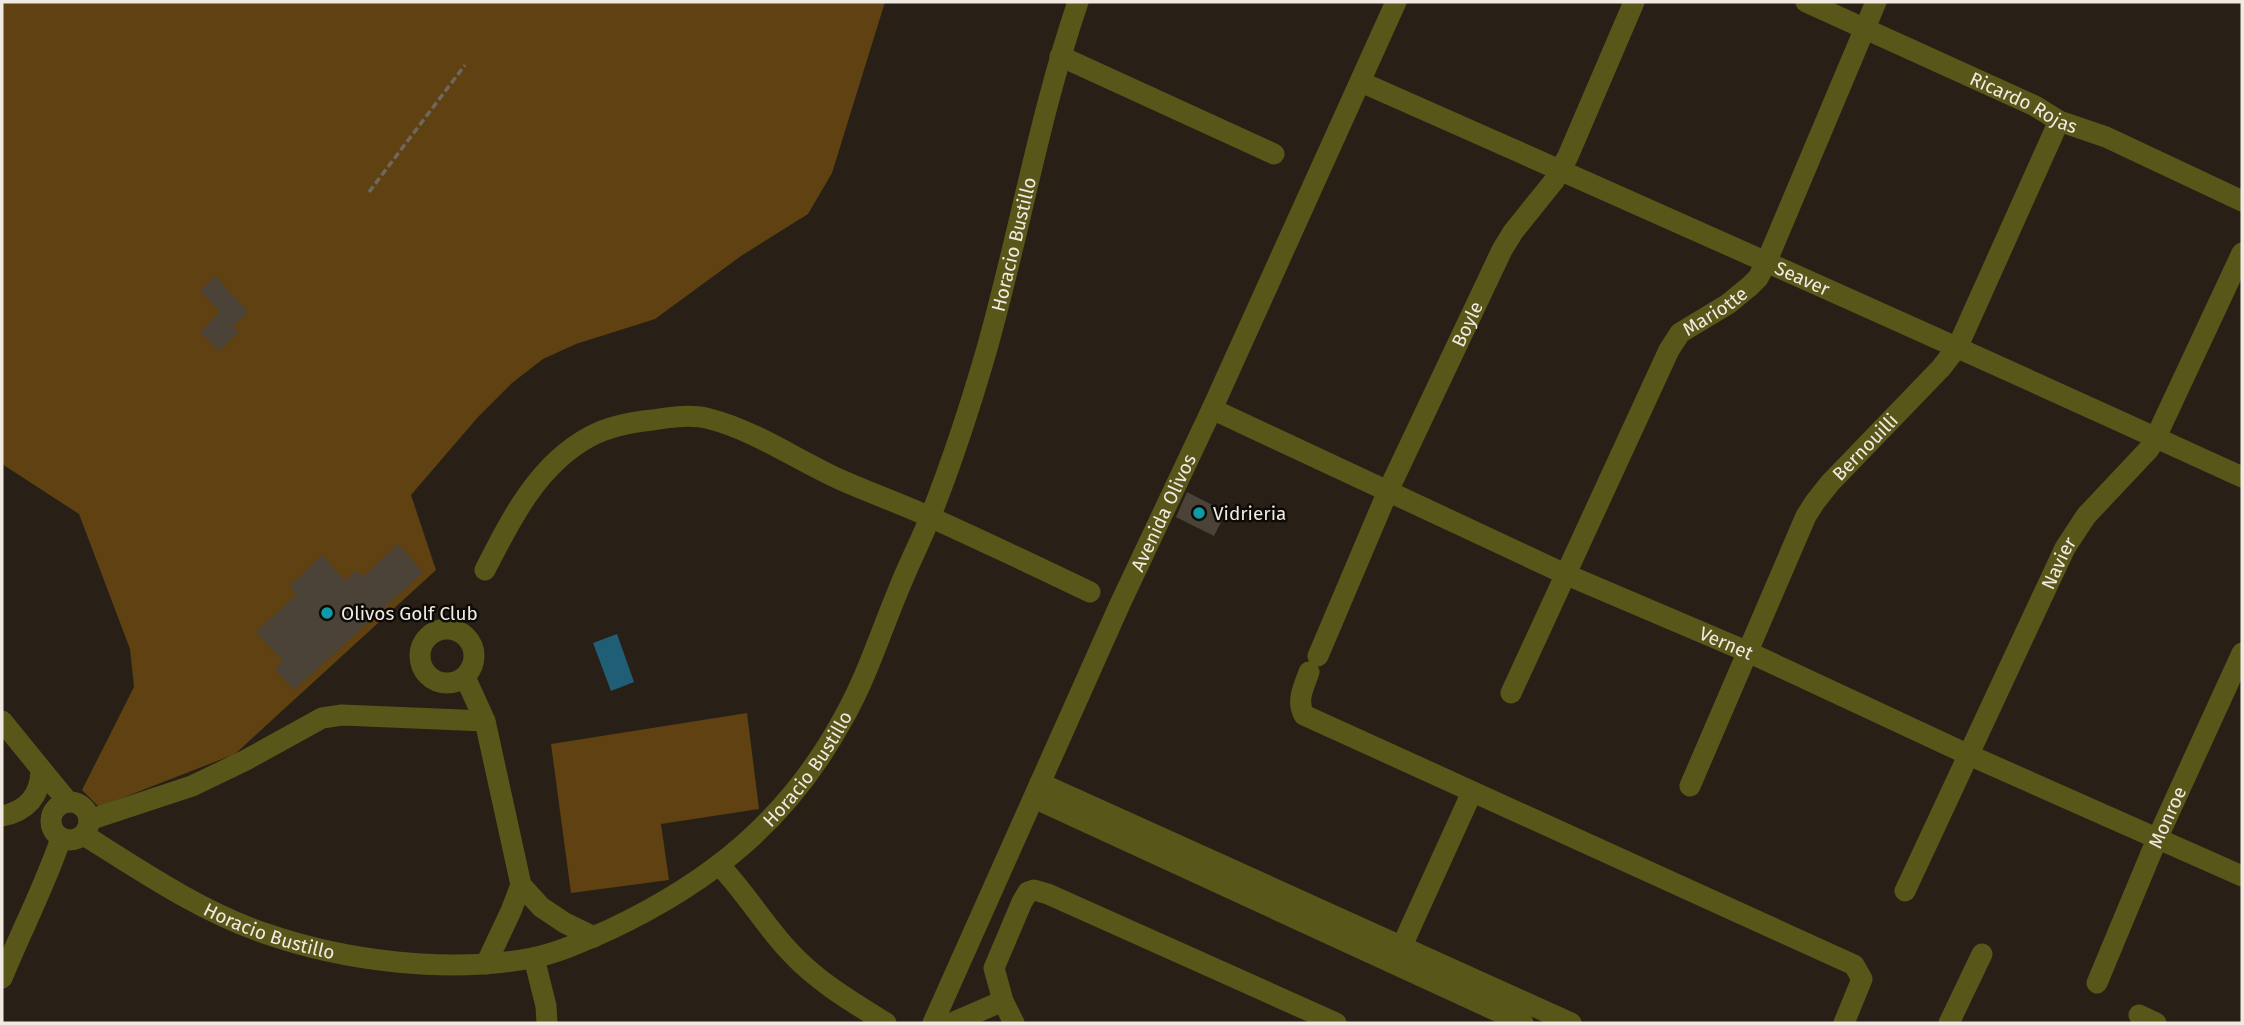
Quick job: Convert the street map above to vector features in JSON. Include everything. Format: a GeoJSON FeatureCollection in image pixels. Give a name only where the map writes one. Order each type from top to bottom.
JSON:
{"type":"FeatureCollection","features":[{"type":"Feature","properties":{"kind":"street","name":"Horacio Bustillo"},"geometry":{"type":"LineString","coordinates":[[87,828],[158,880],[211,910],[262,933],[318,948],[381,960],[447,966],[534,958],[594,937],[656,907],[720,866],[760,830],[795,791],[843,720],[930,517],[987,349],[1060,56],[1078,2]]}},
{"type":"Feature","properties":{"kind":"street","name":"Avenida Olivos"},"geometry":{"type":"LineString","coordinates":[[933,1023],[1120,604],[1212,409],[1396,2]]}},
{"type":"Feature","properties":{"kind":"street","name":"Boyle"},"geometry":{"type":"LineString","coordinates":[[1472,792],[1304,715],[1300,708],[1300,698],[1388,491],[1502,250],[1560,170],[1634,2]]}},
{"type":"Feature","properties":{"kind":"street","name":"Ricardo Rojas"},"geometry":{"type":"LineString","coordinates":[[1807,2],[2035,106],[2059,121],[2106,136],[2242,201]]}},
{"type":"Feature","properties":{"kind":"street","name":"Mariotte"},"geometry":{"type":"LineString","coordinates":[[1511,693],[1669,350],[1680,333],[1728,304],[1750,286],[1766,263],[1876,2]]}},
{"type":"Feature","properties":{"kind":"street"},"geometry":{"type":"LineString","coordinates":[[1060,56],[1274,154]]}},
{"type":"Feature","properties":{"kind":"street","name":"Seaver"},"geometry":{"type":"LineString","coordinates":[[1361,82],[1958,346],[2242,477]]}},
{"type":"Feature","properties":{"kind":"street","name":"Bernouilli"},"geometry":{"type":"LineString","coordinates":[[1690,786],[1806,516],[1815,502],[1941,368],[1958,346],[2059,121]]}},
{"type":"Feature","properties":{"kind":"street","name":"Navier"},"geometry":{"type":"LineString","coordinates":[[1905,891],[2066,548],[2086,516],[2149,449],[2156,438],[2242,253]]}},
{"type":"Feature","properties":{"kind":"street","name":"Vernet"},"geometry":{"type":"LineString","coordinates":[[1212,409],[1565,573],[1748,652],[1969,755],[2242,877]]}},
{"type":"Feature","properties":{"kind":"street"},"geometry":{"type":"LineString","coordinates":[[485,570],[511,519],[527,495],[567,452],[592,435],[617,426],[674,416],[707,418],[734,426],[839,479],[930,517],[1090,592]]}},
{"type":"Feature","properties":{"kind":"street","name":"Monroe"},"geometry":{"type":"LineString","coordinates":[[2096,983],[2157,839],[2242,653]]}},
{"type":"Feature","properties":{"kind":"street"},"geometry":{"type":"LineString","coordinates":[[465,677],[485,721],[521,885],[541,907],[565,923],[594,937]]}},
{"type":"Feature","properties":{"kind":"street"},"geometry":{"type":"LineString","coordinates":[[2,816],[56,830],[73,840],[87,828],[192,786],[322,718],[342,715],[485,721]]}},
{"type":"Feature","properties":{"kind":"street"},"geometry":{"type":"LineString","coordinates":[[2,721],[68,802],[85,809],[87,828]]}},
{"type":"Feature","properties":{"kind":"street"},"geometry":{"type":"LineString","coordinates":[[2,816],[13,814],[31,802],[37,792],[41,771]]}},
{"type":"Feature","properties":{"kind":"street"},"geometry":{"type":"LineString","coordinates":[[1037,790],[1398,955],[1571,1023]]}},
{"type":"Feature","properties":{"kind":"street"},"geometry":{"type":"LineString","coordinates":[[1398,955],[1472,792],[1854,965],[1862,979],[1844,1023]]}},
{"type":"Feature","properties":{"kind":"street"},"geometry":{"type":"LineString","coordinates":[[2,978],[33,904],[49,874],[56,830],[56,808],[68,802]]}},
{"type":"Feature","properties":{"kind":"street"},"geometry":{"type":"LineString","coordinates":[[720,866],[789,952],[810,972],[886,1023]]}},
{"type":"Feature","properties":{"kind":"street"},"geometry":{"type":"LineString","coordinates":[[486,964],[521,885]]}},
{"type":"Feature","properties":{"kind":"street"},"geometry":{"type":"LineString","coordinates":[[1014,1023],[1003,1001],[994,968],[1022,902],[1028,892],[1034,890],[1336,1023]]}},
{"type":"Feature","properties":{"kind":"street"},"geometry":{"type":"LineString","coordinates":[[1949,1023],[1982,954]]}},
{"type":"Feature","properties":{"kind":"street"},"geometry":{"type":"LineString","coordinates":[[1398,955],[1523,1023]]}},
{"type":"Feature","properties":{"kind":"street"},"geometry":{"type":"LineString","coordinates":[[534,958],[546,1006],[547,1023]]}},
{"type":"Feature","properties":{"kind":"street"},"geometry":{"type":"LineString","coordinates":[[952,1023],[1003,1001]]}},
{"type":"Feature","properties":{"kind":"path"},"geometry":{"type":"LineString","coordinates":[[369,192],[465,65]]}},
{"type":"Feature","properties":{"kind":"shaded area","name":"Olivos Golf Club"},"geometry":{"type":"Polygon","coordinates":[[[2,2],[885,2],[832,173],[808,214],[741,256],[655,319],[576,344],[543,359],[512,383],[478,417],[411,495],[436,570],[235,754],[99,807],[82,790],[134,687],[130,649],[79,514],[2,464],[2,2]]]}},
{"type":"Feature","properties":{"kind":"shaded area"},"geometry":{"type":"Polygon","coordinates":[[[747,713],[759,809],[661,824],[669,880],[571,893],[551,744],[747,713]]]}},
{"type":"Feature","properties":{"kind":"water"},"geometry":{"type":"Polygon","coordinates":[[[617,634],[634,682],[611,691],[593,643],[617,634]]]}},
{"type":"Feature","properties":{"kind":"building"},"geometry":{"type":"Polygon","coordinates":[[[215,276],[248,312],[233,326],[239,332],[219,351],[200,332],[220,311],[200,291],[215,276]]]}},
{"type":"Feature","properties":{"kind":"building","name":"Vidrieria"},"geometry":{"type":"Polygon","coordinates":[[[1187,492],[1226,512],[1214,536],[1176,517],[1187,492]]]}},
{"type":"Feature","properties":{"kind":"building","name":"Olivos Golf Club"},"geometry":{"type":"Polygon","coordinates":[[[398,544],[423,572],[294,690],[275,669],[283,661],[256,632],[297,594],[289,586],[322,555],[345,581],[356,570],[362,577],[398,544]]]}},
{"type":"Feature","properties":{"kind":"place","name":"Vidrieria"},"geometry":{"type":"Point","coordinates":[1199,513]}},
{"type":"Feature","properties":{"kind":"place","name":"Olivos Golf Club"},"geometry":{"type":"Point","coordinates":[327,613]}}]}
